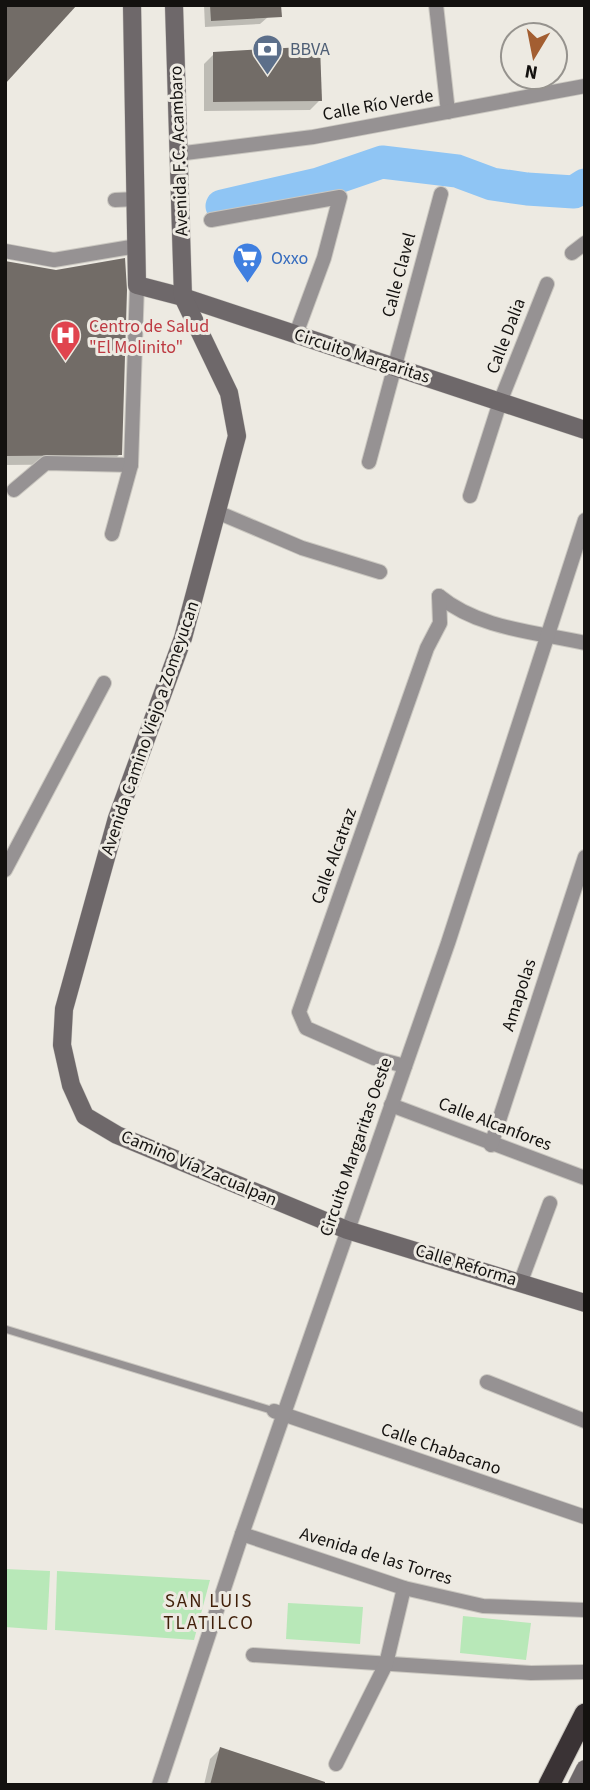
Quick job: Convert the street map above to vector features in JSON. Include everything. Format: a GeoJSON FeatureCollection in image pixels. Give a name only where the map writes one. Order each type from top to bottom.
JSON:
{"type":"FeatureCollection","features":[{"type":"Feature","properties":{"kind":"highway"},"geometry":{"type":"LineString","coordinates":[[549,1785],[585,1714]]}},
{"type":"Feature","properties":{"kind":"street"},"geometry":{"type":"LineString","coordinates":[[112,534],[131,465],[137,285],[132,5]]}},
{"type":"Feature","properties":{"kind":"street","name":"Avenida F.C. Acambaro"},"geometry":{"type":"LineString","coordinates":[[174,5],[183,297]]}},
{"type":"Feature","properties":{"kind":"street"},"geometry":{"type":"LineString","coordinates":[[436,5],[449,112]]}},
{"type":"Feature","properties":{"kind":"street","name":"Calle Río Verde"},"geometry":{"type":"LineString","coordinates":[[177,154],[313,136],[585,86]]}},
{"type":"Feature","properties":{"kind":"street","name":"Calle Clavel"},"geometry":{"type":"LineString","coordinates":[[369,462],[441,194]]}},
{"type":"Feature","properties":{"kind":"street"},"geometry":{"type":"LineString","coordinates":[[211,220],[340,197],[324,258],[296,334]]}},
{"type":"Feature","properties":{"kind":"street"},"geometry":{"type":"LineString","coordinates":[[115,200],[136,199]]}},
{"type":"Feature","properties":{"kind":"street"},"geometry":{"type":"LineString","coordinates":[[572,253],[585,243]]}},
{"type":"Feature","properties":{"kind":"street"},"geometry":{"type":"LineString","coordinates":[[5,251],[54,260],[137,246]]}},
{"type":"Feature","properties":{"kind":"street","name":"Calle Dalia"},"geometry":{"type":"LineString","coordinates":[[470,496],[500,402],[547,284]]}},
{"type":"Feature","properties":{"kind":"street","name":"Circuito Margaritas"},"geometry":{"type":"LineString","coordinates":[[137,285],[183,297],[585,430]]}},
{"type":"Feature","properties":{"kind":"street","name":"Avenida Camino Viejo a Zomeyucan"},"geometry":{"type":"LineString","coordinates":[[71,1085],[62,1045],[64,1009],[117,818],[183,638],[237,436],[229,393],[183,297]]}},
{"type":"Feature","properties":{"kind":"street"},"geometry":{"type":"LineString","coordinates":[[15,490],[46,463],[131,465]]}},
{"type":"Feature","properties":{"kind":"street"},"geometry":{"type":"LineString","coordinates":[[217,512],[302,548],[380,572]]}},
{"type":"Feature","properties":{"kind":"street","name":"Circuito Margaritas Oeste"},"geometry":{"type":"LineString","coordinates":[[159,1785],[242,1534],[279,1412],[405,1066],[585,520]]}},
{"type":"Feature","properties":{"kind":"street","name":"Calle Alcatraz"},"geometry":{"type":"LineString","coordinates":[[405,1066],[374,1058],[306,1028],[299,1012],[427,648],[440,623],[439,596],[457,611],[489,623],[548,634]]}},
{"type":"Feature","properties":{"kind":"street"},"geometry":{"type":"LineString","coordinates":[[548,634],[585,643]]}},
{"type":"Feature","properties":{"kind":"street"},"geometry":{"type":"LineString","coordinates":[[5,870],[104,683]]}},
{"type":"Feature","properties":{"kind":"street","name":"Amapolas"},"geometry":{"type":"LineString","coordinates":[[491,1145],[585,857]]}},
{"type":"Feature","properties":{"kind":"street","name":"Camino Vía Zacualpan"},"geometry":{"type":"LineString","coordinates":[[71,1085],[85,1116],[117,1135],[347,1230]]}},
{"type":"Feature","properties":{"kind":"street","name":"Calle Alcanfores"},"geometry":{"type":"LineString","coordinates":[[391,1105],[491,1145],[585,1178]]}},
{"type":"Feature","properties":{"kind":"street"},"geometry":{"type":"LineString","coordinates":[[521,1281],[550,1203]]}},
{"type":"Feature","properties":{"kind":"street","name":"Calle Reforma"},"geometry":{"type":"LineString","coordinates":[[347,1230],[521,1281],[585,1303]]}},
{"type":"Feature","properties":{"kind":"street"},"geometry":{"type":"LineString","coordinates":[[486,1382],[585,1421]]}},
{"type":"Feature","properties":{"kind":"street","name":"Calle Chabacano"},"geometry":{"type":"LineString","coordinates":[[279,1412],[585,1517]]}},
{"type":"Feature","properties":{"kind":"street","name":"Avenida de las Torres"},"geometry":{"type":"LineString","coordinates":[[242,1534],[404,1588],[483,1606],[585,1611]]}},
{"type":"Feature","properties":{"kind":"street"},"geometry":{"type":"LineString","coordinates":[[336,1764],[386,1664],[404,1588]]}},
{"type":"Feature","properties":{"kind":"street"},"geometry":{"type":"LineString","coordinates":[[253,1655],[531,1673],[584,1672]]}},
{"type":"Feature","properties":{"kind":"street"},"geometry":{"type":"LineString","coordinates":[[577,1785],[585,1769]]}},
{"type":"Feature","properties":{"kind":"lane"},"geometry":{"type":"LineString","coordinates":[[5,1329],[279,1412]]}},
{"type":"Feature","properties":{"kind":"green space"},"geometry":{"type":"Polygon","coordinates":[[[5,1569],[50,1571],[47,1630],[5,1627],[5,1569]]]}},
{"type":"Feature","properties":{"kind":"green space"},"geometry":{"type":"Polygon","coordinates":[[[57,1571],[210,1580],[194,1640],[55,1630],[57,1571]]]}},
{"type":"Feature","properties":{"kind":"green space"},"geometry":{"type":"Polygon","coordinates":[[[288,1603],[363,1607],[360,1644],[286,1639],[288,1603]]]}},
{"type":"Feature","properties":{"kind":"green space"},"geometry":{"type":"Polygon","coordinates":[[[463,1616],[531,1623],[526,1660],[460,1653],[463,1616]]]}},
{"type":"Feature","properties":{"kind":"building"},"geometry":{"type":"Polygon","coordinates":[[[5,5],[77,5],[5,84],[5,5]]]}},
{"type":"Feature","properties":{"kind":"building"},"geometry":{"type":"Polygon","coordinates":[[[210,5],[281,5],[282,17],[211,21],[210,5]]]}},
{"type":"Feature","properties":{"kind":"building","name":"BBVA"},"geometry":{"type":"Polygon","coordinates":[[[320,46],[322,101],[213,102],[213,52],[320,46]]]}},
{"type":"Feature","properties":{"kind":"building","name":"Centro de Salud \"El Molinito\""},"geometry":{"type":"Polygon","coordinates":[[[125,258],[127,290],[122,455],[5,456],[5,261],[56,270],[125,258]]]}},
{"type":"Feature","properties":{"kind":"building"},"geometry":{"type":"Polygon","coordinates":[[[220,1747],[325,1782],[325,1785],[210,1785],[220,1747]]]}},
{"type":"Feature","properties":{"kind":"waterway"},"geometry":{"type":"LineString","coordinates":[[222,206],[318,184],[382,162],[457,171],[492,184],[527,189],[574,192],[585,185]]}},
{"type":"Feature","properties":{"kind":"place","name":"BBVA"},"geometry":{"type":"Point","coordinates":[267,76]}},
{"type":"Feature","properties":{"kind":"place","name":"Oxxo"},"geometry":{"type":"Point","coordinates":[248,285]}},
{"type":"Feature","properties":{"kind":"place","name":"Centro de Salud \"El Molinito\""},"geometry":{"type":"Point","coordinates":[66,363]}},
{"type":"Feature","properties":{"kind":"district","name":"SAN LUIS TLATILCO"},"geometry":{"type":"Point","coordinates":[209,1612]}}]}
